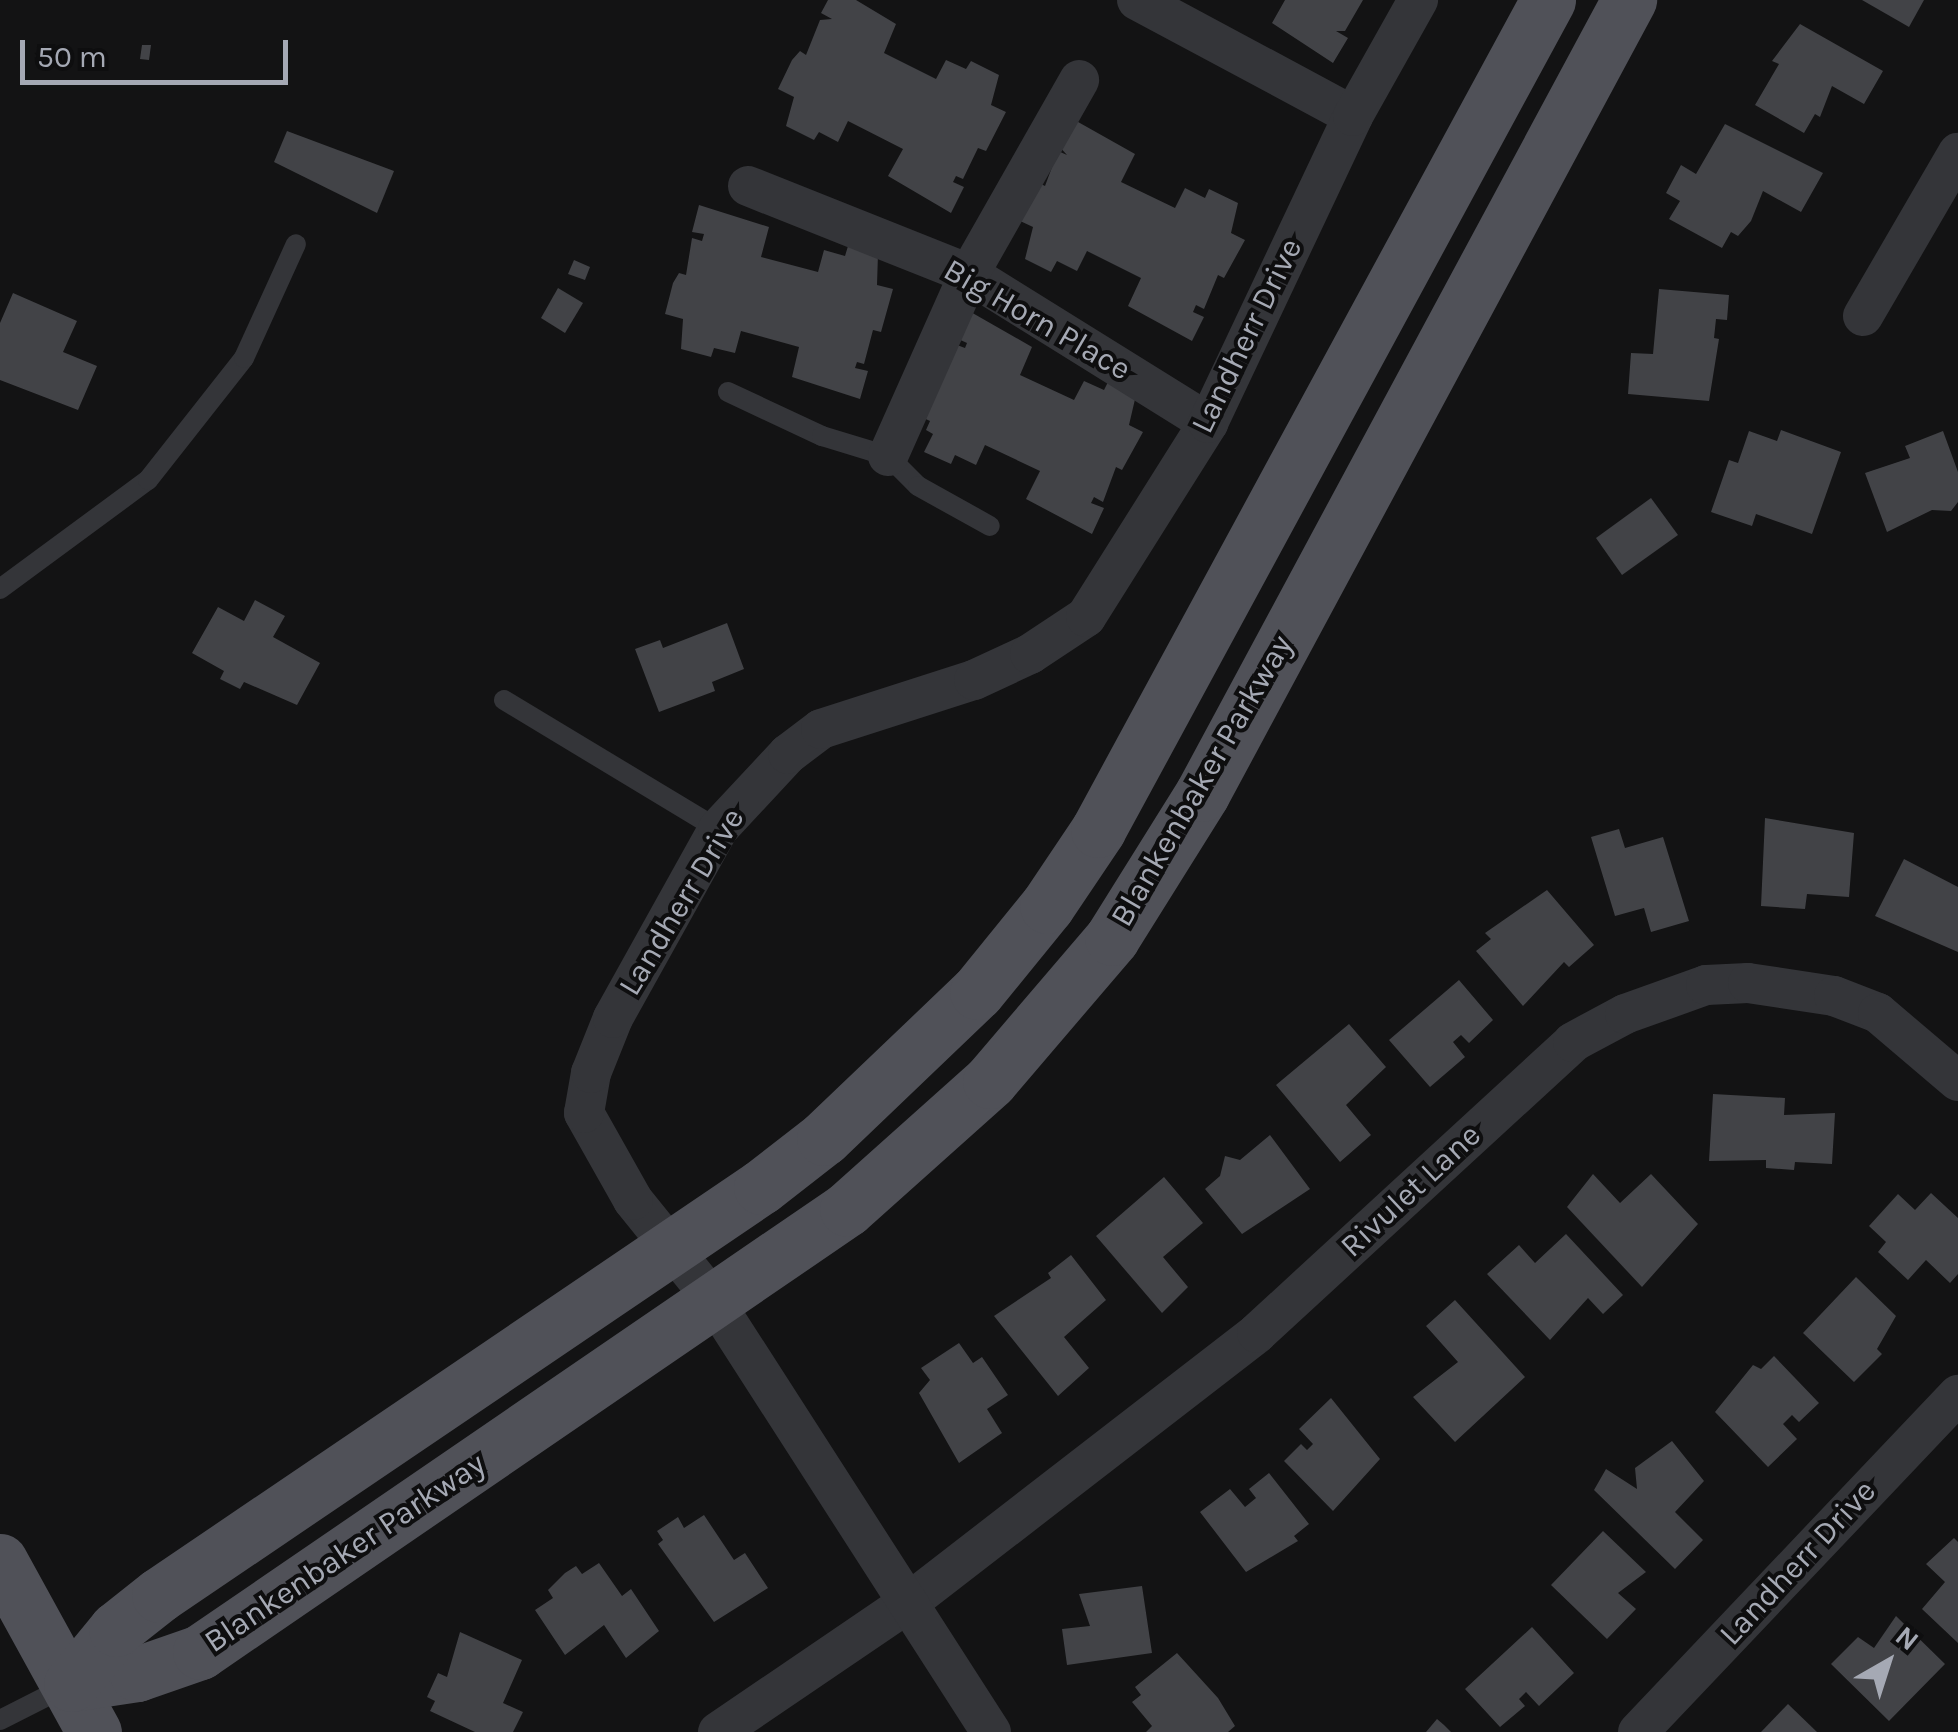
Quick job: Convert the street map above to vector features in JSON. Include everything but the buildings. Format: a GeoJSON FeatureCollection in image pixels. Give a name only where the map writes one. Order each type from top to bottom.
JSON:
{"type":"FeatureCollection","features":[{"type":"Feature","properties":{"kind":"main road","name":"Blankenbaker Parkway"},"geometry":{"type":"LineString","coordinates":[[71,1684],[116,1629],[159,1595],[666,1246],[761,1187],[838,1126],[976,992],[1047,906],[1149,739],[1548,0]]}},
{"type":"Feature","properties":{"kind":"main road","name":"Blankenbaker Parkway"},"geometry":{"type":"LineString","coordinates":[[71,1684],[137,1674],[200,1652],[847,1209],[911,1157],[990,1081],[1112,938],[1202,794],[1629,0]]}},
{"type":"Feature","properties":{"kind":"main road"},"geometry":{"type":"LineString","coordinates":[[0,1561],[94,1732]]}},
{"type":"Feature","properties":{"kind":"street"},"geometry":{"type":"LineString","coordinates":[[1137,0],[1353,116]]}},
{"type":"Feature","properties":{"kind":"street","name":"Landherr Drive"},"geometry":{"type":"LineString","coordinates":[[991,1732],[912,1600],[712,1298],[666,1246],[584,1113],[613,1018],[718,829],[760,780],[821,729],[974,680],[1030,654],[1086,617],[1208,422],[1353,116],[1418,0]]}},
{"type":"Feature","properties":{"kind":"street"},"geometry":{"type":"LineString","coordinates":[[888,456],[970,274],[1079,80]]}},
{"type":"Feature","properties":{"kind":"street"},"geometry":{"type":"LineString","coordinates":[[1863,316],[1958,152]]}},
{"type":"Feature","properties":{"kind":"street","name":"Big Horn Place"},"geometry":{"type":"LineString","coordinates":[[748,186],[970,274],[1208,422]]}},
{"type":"Feature","properties":{"kind":"street","name":"Rivulet Lane"},"geometry":{"type":"LineString","coordinates":[[718,1732],[912,1600],[1258,1333],[1573,1042],[1625,1014],[1706,985],[1748,982],[1834,996],[1878,1013],[1958,1081]]}},
{"type":"Feature","properties":{"kind":"street","name":"Landherr Drive"},"geometry":{"type":"LineString","coordinates":[[1638,1732],[1958,1394]]}},
{"type":"Feature","properties":{"kind":"lane"},"geometry":{"type":"LineString","coordinates":[[0,590],[148,480],[244,358],[296,244]]}},
{"type":"Feature","properties":{"kind":"lane"},"geometry":{"type":"LineString","coordinates":[[728,392],[822,436],[888,456],[918,486],[990,526]]}},
{"type":"Feature","properties":{"kind":"lane"},"geometry":{"type":"LineString","coordinates":[[504,700],[718,829]]}},
{"type":"Feature","properties":{"kind":"lane"},"geometry":{"type":"LineString","coordinates":[[0,1720],[71,1684]]}}]}
